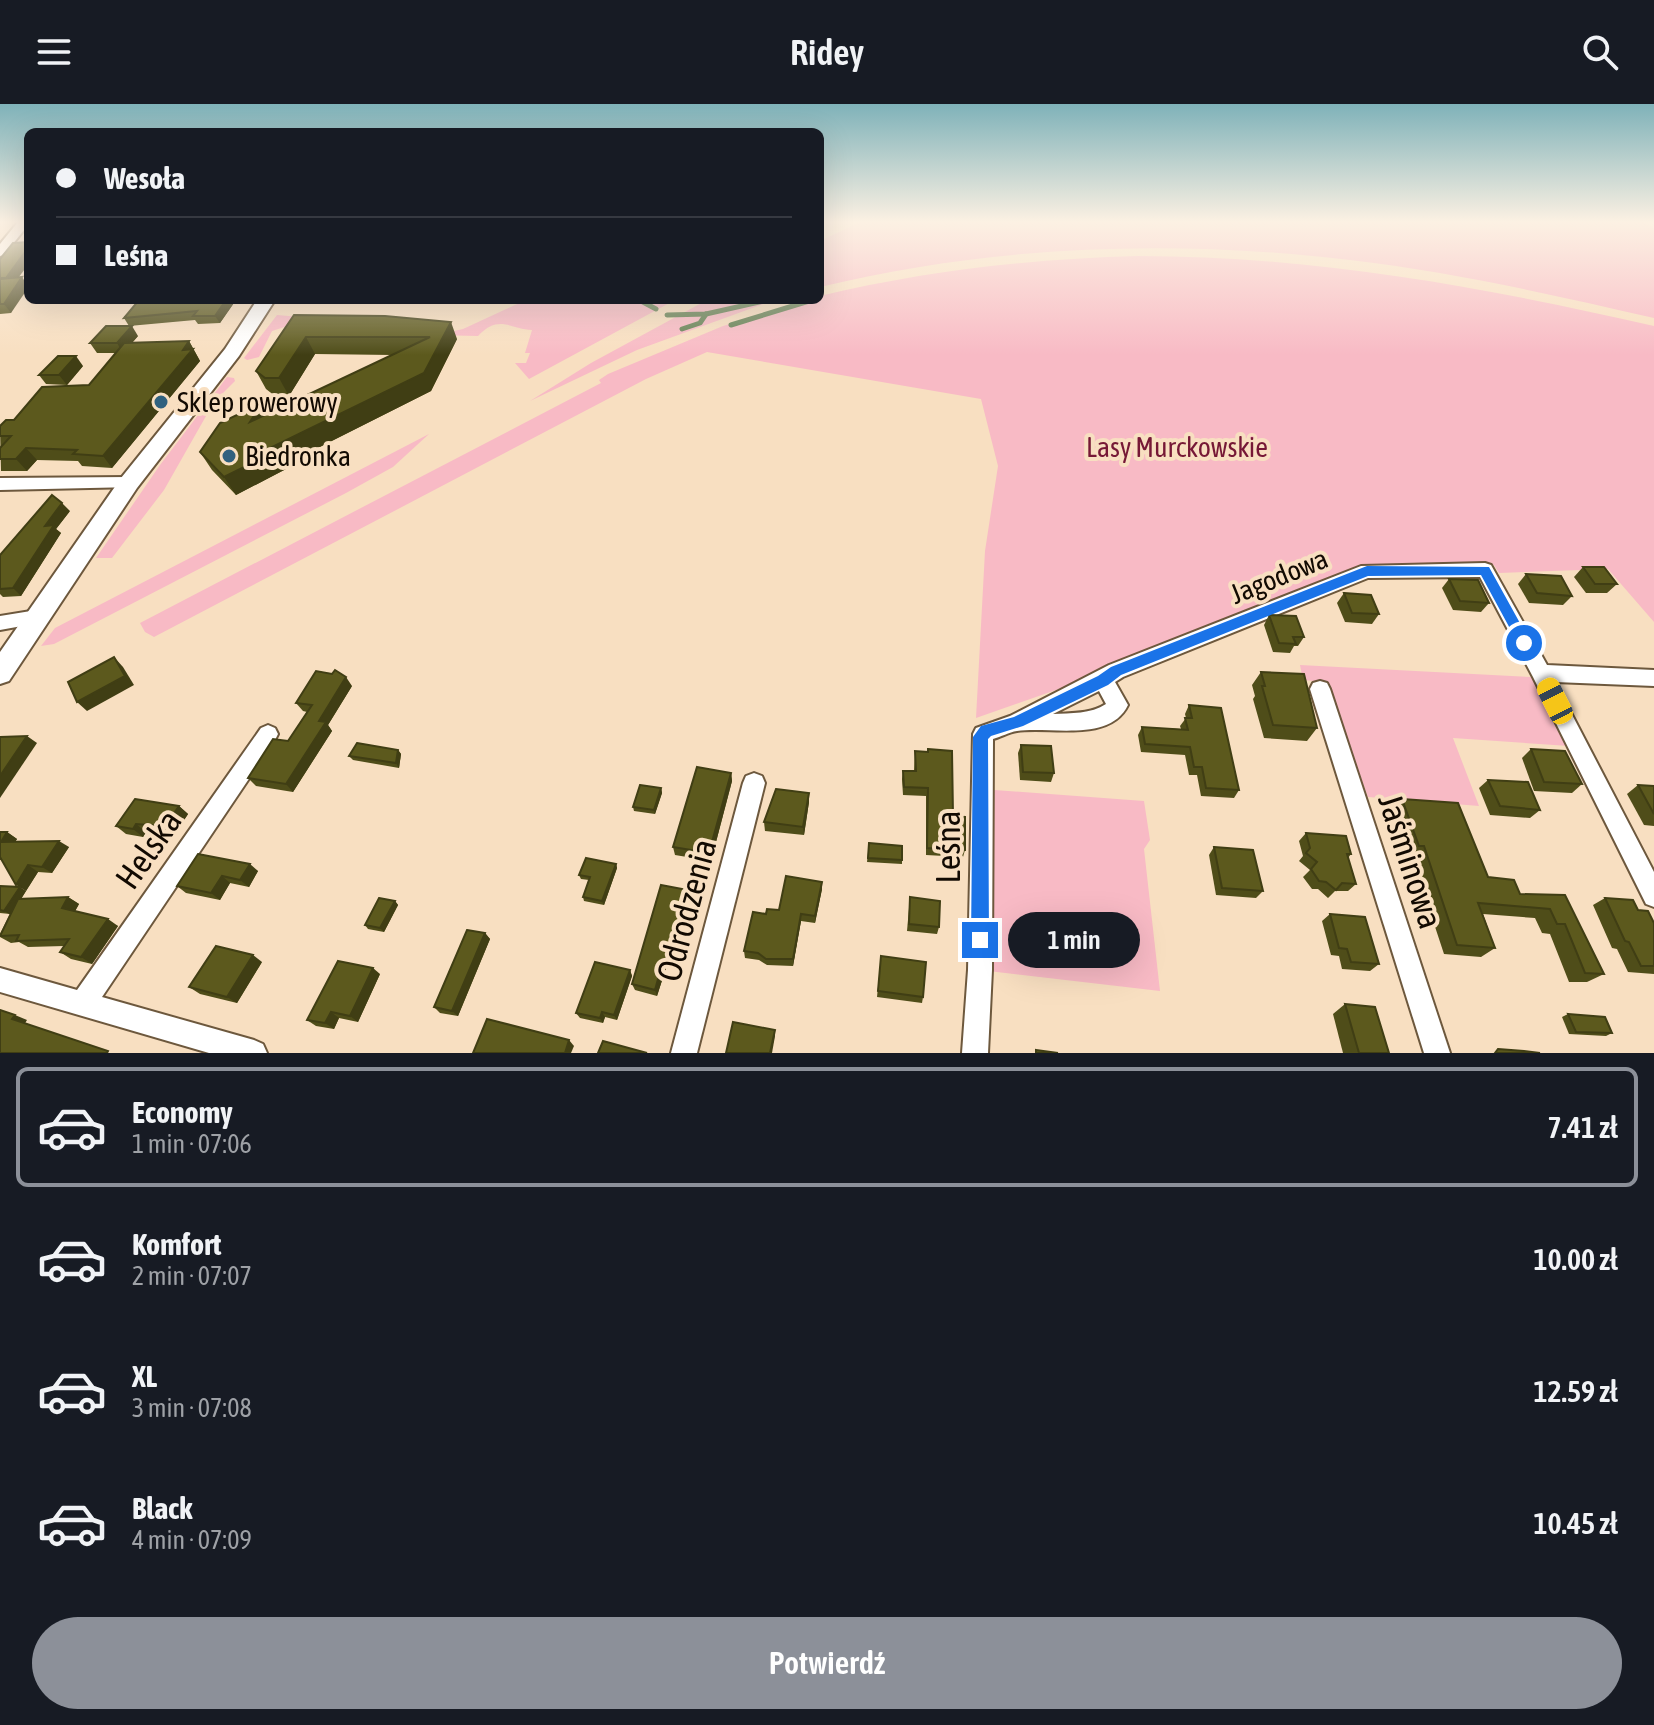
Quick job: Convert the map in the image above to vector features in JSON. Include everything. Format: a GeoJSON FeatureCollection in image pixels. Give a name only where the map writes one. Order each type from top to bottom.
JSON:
{"type":"FeatureCollection","features":[{"type":"Feature","properties":{"kind":"street"},"geometry":{"type":"LineString","coordinates":[[0,673],[129,483],[232,352],[263,304]]}},
{"type":"Feature","properties":{"kind":"street"},"geometry":{"type":"LineString","coordinates":[[0,484],[129,483]]}},
{"type":"Feature","properties":{"kind":"street","name":"Jagodowa"},"geometry":{"type":"LineString","coordinates":[[980,737],[990,729],[1017,722],[1116,671],[1367,571],[1485,570],[1541,673]]}},
{"type":"Feature","properties":{"kind":"street"},"geometry":{"type":"LineString","coordinates":[[0,623],[37,617]]}},
{"type":"Feature","properties":{"kind":"street"},"geometry":{"type":"LineString","coordinates":[[1654,678],[1541,673],[1654,896]]}},
{"type":"Feature","properties":{"kind":"street","name":"Jagodowa"},"geometry":{"type":"LineString","coordinates":[[1017,722],[1048,723],[1107,716],[1118,705],[1103,680]]}},
{"type":"Feature","properties":{"kind":"street","name":"Jaśminowa"},"geometry":{"type":"LineString","coordinates":[[1320,689],[1437,1053]]}},
{"type":"Feature","properties":{"kind":"street","name":"Helska"},"geometry":{"type":"LineString","coordinates":[[84,1002],[268,734]]}},
{"type":"Feature","properties":{"kind":"street","name":"Leśna"},"geometry":{"type":"LineString","coordinates":[[975,1053],[980,970],[980,737]]}},
{"type":"Feature","properties":{"kind":"street","name":"Odrodzenia"},"geometry":{"type":"LineString","coordinates":[[684,1053],[754,783]]}},
{"type":"Feature","properties":{"kind":"street"},"geometry":{"type":"LineString","coordinates":[[0,980],[254,1053]]}},
{"type":"Feature","properties":{"kind":"green space"},"geometry":{"type":"Polygon","coordinates":[[[824,266],[925,266],[824,286],[824,266]]]}},
{"type":"Feature","properties":{"kind":"green space","name":"Lasy Murckowskie"},"geometry":{"type":"Polygon","coordinates":[[[992,266],[1317,266],[1462,287],[1654,326],[1654,622],[1608,569],[1499,573],[1494,565],[1373,565],[1073,684],[976,718],[985,551],[998,466],[981,399],[707,352],[646,379],[154,637],[145,632],[140,623],[601,383],[599,380],[608,374],[723,326],[793,304],[824,304],[824,295],[938,273],[992,266]]]}},
{"type":"Feature","properties":{"kind":"green space"},"geometry":{"type":"Polygon","coordinates":[[[1394,266],[1654,266],[1654,318],[1541,293],[1394,266]]]}},
{"type":"Feature","properties":{"kind":"green space"},"geometry":{"type":"Polygon","coordinates":[[[517,304],[668,304],[529,379],[515,363],[526,363],[530,353],[525,353],[532,330],[499,324],[485,329],[478,336],[435,335],[463,329],[517,304]]]}},
{"type":"Feature","properties":{"kind":"green space"},"geometry":{"type":"Polygon","coordinates":[[[700,304],[763,304],[637,350],[530,401],[591,363],[700,304]]]}},
{"type":"Feature","properties":{"kind":"green space"},"geometry":{"type":"Polygon","coordinates":[[[277,315],[312,318],[272,331],[259,357],[244,358],[277,315]]]}},
{"type":"Feature","properties":{"kind":"green space"},"geometry":{"type":"Polygon","coordinates":[[[227,377],[235,381],[214,402],[164,490],[112,558],[96,558],[160,465],[227,377]]]}},
{"type":"Feature","properties":{"kind":"green space"},"geometry":{"type":"Polygon","coordinates":[[[429,434],[393,467],[346,493],[54,644],[41,646],[55,628],[429,434]]]}},
{"type":"Feature","properties":{"kind":"green space"},"geometry":{"type":"Polygon","coordinates":[[[1300,665],[1531,677],[1569,746],[1453,738],[1479,806],[1368,797],[1326,682],[1303,680],[1300,665]]]}},
{"type":"Feature","properties":{"kind":"green space"},"geometry":{"type":"Polygon","coordinates":[[[981,789],[1144,801],[1150,840],[1144,849],[1160,991],[980,970],[981,789]]]}},
{"type":"Feature","properties":{"kind":"building"},"geometry":{"type":"Polygon","coordinates":[[[0,266],[15,266],[6,278],[0,278],[0,266]]]}},
{"type":"Feature","properties":{"kind":"building"},"geometry":{"type":"Polygon","coordinates":[[[22,277],[4,304],[0,304],[0,279],[22,277]]]}},
{"type":"Feature","properties":{"kind":"building"},"geometry":{"type":"Polygon","coordinates":[[[136,304],[223,304],[215,316],[193,316],[197,311],[124,318],[136,304]]]}},
{"type":"Feature","properties":{"kind":"building"},"geometry":{"type":"Polygon","coordinates":[[[294,315],[385,316],[451,322],[424,373],[272,447],[276,451],[224,477],[200,452],[220,423],[262,403],[250,422],[430,337],[306,337],[279,378],[265,378],[256,371],[294,315]]]}},
{"type":"Feature","properties":{"kind":"building"},"geometry":{"type":"Polygon","coordinates":[[[106,326],[132,326],[117,343],[90,343],[106,326]]]}},
{"type":"Feature","properties":{"kind":"building"},"geometry":{"type":"Polygon","coordinates":[[[189,341],[183,350],[193,349],[103,456],[73,454],[77,450],[26,448],[16,459],[0,459],[0,448],[11,436],[0,436],[0,426],[6,420],[14,420],[42,387],[89,385],[124,343],[189,341]]]}},
{"type":"Feature","properties":{"kind":"building"},"geometry":{"type":"Polygon","coordinates":[[[58,356],[76,356],[59,375],[39,375],[58,356]]]}},
{"type":"Feature","properties":{"kind":"building"},"geometry":{"type":"Polygon","coordinates":[[[52,495],[62,503],[45,526],[54,525],[13,588],[0,589],[0,555],[52,495]]]}},
{"type":"Feature","properties":{"kind":"building"},"geometry":{"type":"Polygon","coordinates":[[[1583,567],[1604,567],[1617,584],[1595,584],[1583,567]]]}},
{"type":"Feature","properties":{"kind":"building"},"geometry":{"type":"Polygon","coordinates":[[[1526,574],[1561,576],[1572,596],[1537,593],[1526,574]]]}},
{"type":"Feature","properties":{"kind":"building"},"geometry":{"type":"Polygon","coordinates":[[[1449,579],[1478,580],[1489,603],[1460,601],[1449,579]]]}},
{"type":"Feature","properties":{"kind":"building"},"geometry":{"type":"Polygon","coordinates":[[[1344,593],[1371,595],[1379,614],[1352,613],[1344,593]]]}},
{"type":"Feature","properties":{"kind":"building"},"geometry":{"type":"Polygon","coordinates":[[[1269,615],[1296,616],[1304,637],[1293,637],[1296,644],[1279,643],[1269,615]]]}},
{"type":"Feature","properties":{"kind":"building"},"geometry":{"type":"Polygon","coordinates":[[[114,657],[125,676],[77,702],[68,682],[114,657]]]}},
{"type":"Feature","properties":{"kind":"building"},"geometry":{"type":"Polygon","coordinates":[[[335,670],[346,677],[319,721],[326,722],[286,784],[248,778],[273,739],[288,741],[312,705],[296,703],[316,671],[332,674],[335,670]]]}},
{"type":"Feature","properties":{"kind":"building"},"geometry":{"type":"Polygon","coordinates":[[[1261,672],[1304,674],[1317,728],[1273,725],[1261,672]]]}},
{"type":"Feature","properties":{"kind":"building"},"geometry":{"type":"Polygon","coordinates":[[[1189,705],[1221,708],[1239,790],[1206,788],[1202,767],[1194,767],[1190,747],[1145,744],[1142,727],[1188,730],[1185,718],[1192,718],[1189,705]]]}},
{"type":"Feature","properties":{"kind":"building"},"geometry":{"type":"Polygon","coordinates":[[[27,736],[0,776],[0,737],[27,736]]]}},
{"type":"Feature","properties":{"kind":"building"},"geometry":{"type":"Polygon","coordinates":[[[357,743],[398,750],[396,763],[349,756],[357,743]]]}},
{"type":"Feature","properties":{"kind":"building"},"geometry":{"type":"Polygon","coordinates":[[[1021,745],[1051,746],[1054,773],[1023,772],[1021,745]]]}},
{"type":"Feature","properties":{"kind":"building"},"geometry":{"type":"Polygon","coordinates":[[[928,749],[952,751],[953,816],[965,817],[965,850],[927,848],[928,788],[904,787],[903,771],[916,771],[915,751],[928,752],[928,749]]]}},
{"type":"Feature","properties":{"kind":"building"},"geometry":{"type":"Polygon","coordinates":[[[1531,749],[1565,751],[1582,784],[1544,782],[1531,749]]]}},
{"type":"Feature","properties":{"kind":"building"},"geometry":{"type":"Polygon","coordinates":[[[697,767],[731,773],[709,853],[673,847],[697,767]]]}},
{"type":"Feature","properties":{"kind":"building"},"geometry":{"type":"Polygon","coordinates":[[[1488,780],[1528,782],[1540,810],[1500,806],[1488,780]]]}},
{"type":"Feature","properties":{"kind":"building"},"geometry":{"type":"Polygon","coordinates":[[[640,785],[661,788],[654,810],[633,807],[640,785]]]}},
{"type":"Feature","properties":{"kind":"building"},"geometry":{"type":"Polygon","coordinates":[[[1638,785],[1654,786],[1654,814],[1638,785]]]}},
{"type":"Feature","properties":{"kind":"building"},"geometry":{"type":"Polygon","coordinates":[[[776,789],[809,793],[803,827],[764,822],[776,789]]]}},
{"type":"Feature","properties":{"kind":"building"},"geometry":{"type":"Polygon","coordinates":[[[135,799],[179,806],[165,826],[136,824],[133,829],[116,826],[135,799]]]}},
{"type":"Feature","properties":{"kind":"building"},"geometry":{"type":"Polygon","coordinates":[[[1402,799],[1458,803],[1488,877],[1514,880],[1520,894],[1565,895],[1604,974],[1585,973],[1565,924],[1557,924],[1550,909],[1478,903],[1495,948],[1457,945],[1424,846],[1419,846],[1402,799]]]}},
{"type":"Feature","properties":{"kind":"building"},"geometry":{"type":"Polygon","coordinates":[[[0,832],[7,832],[1,842],[59,841],[42,867],[28,865],[16,885],[0,857],[0,832]]]}},
{"type":"Feature","properties":{"kind":"building"},"geometry":{"type":"Polygon","coordinates":[[[1306,833],[1346,836],[1351,854],[1347,854],[1356,884],[1342,883],[1336,890],[1319,881],[1311,869],[1317,862],[1306,853],[1310,848],[1306,833]]]}},
{"type":"Feature","properties":{"kind":"building"},"geometry":{"type":"Polygon","coordinates":[[[869,843],[902,846],[902,860],[868,858],[869,843]]]}},
{"type":"Feature","properties":{"kind":"building"},"geometry":{"type":"Polygon","coordinates":[[[1214,847],[1253,850],[1263,891],[1222,888],[1214,847]]]}},
{"type":"Feature","properties":{"kind":"building"},"geometry":{"type":"Polygon","coordinates":[[[198,854],[250,864],[240,880],[222,876],[211,893],[177,886],[198,854]]]}},
{"type":"Feature","properties":{"kind":"building"},"geometry":{"type":"Polygon","coordinates":[[[586,858],[616,864],[602,901],[583,897],[590,877],[579,875],[586,858]]]}},
{"type":"Feature","properties":{"kind":"building"},"geometry":{"type":"Polygon","coordinates":[[[786,876],[822,882],[815,916],[801,914],[793,959],[766,959],[758,953],[744,951],[753,912],[766,914],[767,909],[779,910],[786,876]]]}},
{"type":"Feature","properties":{"kind":"building"},"geometry":{"type":"Polygon","coordinates":[[[661,885],[698,892],[678,964],[663,961],[655,990],[632,984],[661,885]]]}},
{"type":"Feature","properties":{"kind":"building"},"geometry":{"type":"Polygon","coordinates":[[[0,886],[20,887],[4,911],[0,910],[0,886]]]}},
{"type":"Feature","properties":{"kind":"building"},"geometry":{"type":"Polygon","coordinates":[[[68,897],[62,908],[108,919],[81,957],[60,952],[69,939],[16,941],[19,935],[0,936],[18,899],[68,897]]]}},
{"type":"Feature","properties":{"kind":"building"},"geometry":{"type":"Polygon","coordinates":[[[910,897],[940,901],[939,927],[909,924],[910,897]]]}},
{"type":"Feature","properties":{"kind":"building"},"geometry":{"type":"Polygon","coordinates":[[[379,898],[395,901],[380,928],[365,925],[379,898]]]}},
{"type":"Feature","properties":{"kind":"building"},"geometry":{"type":"Polygon","coordinates":[[[1605,898],[1633,900],[1638,910],[1648,911],[1654,923],[1654,966],[1641,966],[1629,942],[1625,941],[1605,898]]]}},
{"type":"Feature","properties":{"kind":"building"},"geometry":{"type":"Polygon","coordinates":[[[1330,914],[1365,917],[1379,964],[1351,962],[1347,949],[1339,948],[1330,914]]]}},
{"type":"Feature","properties":{"kind":"building"},"geometry":{"type":"Polygon","coordinates":[[[467,930],[485,933],[452,1011],[434,1007],[467,930]]]}},
{"type":"Feature","properties":{"kind":"building"},"geometry":{"type":"Polygon","coordinates":[[[216,946],[253,955],[227,997],[189,987],[216,946]]]}},
{"type":"Feature","properties":{"kind":"building"},"geometry":{"type":"Polygon","coordinates":[[[881,956],[926,962],[923,997],[878,991],[881,956]]]}},
{"type":"Feature","properties":{"kind":"building"},"geometry":{"type":"Polygon","coordinates":[[[338,961],[373,968],[350,1016],[331,1012],[325,1023],[307,1020],[338,961]]]}},
{"type":"Feature","properties":{"kind":"building"},"geometry":{"type":"Polygon","coordinates":[[[595,962],[630,970],[614,1015],[602,1012],[600,1018],[576,1013],[595,962]]]}},
{"type":"Feature","properties":{"kind":"building"},"geometry":{"type":"Polygon","coordinates":[[[1345,1004],[1375,1007],[1389,1053],[1359,1053],[1345,1004]]]}},
{"type":"Feature","properties":{"kind":"building"},"geometry":{"type":"Polygon","coordinates":[[[0,1010],[15,1015],[12,1019],[108,1051],[0,1053],[0,1010]]]}},
{"type":"Feature","properties":{"kind":"building"},"geometry":{"type":"Polygon","coordinates":[[[1568,1014],[1605,1017],[1612,1033],[1576,1032],[1568,1014]]]}},
{"type":"Feature","properties":{"kind":"building"},"geometry":{"type":"Polygon","coordinates":[[[487,1019],[569,1040],[565,1053],[473,1053],[487,1019]]]}},
{"type":"Feature","properties":{"kind":"building"},"geometry":{"type":"Polygon","coordinates":[[[733,1022],[775,1030],[770,1053],[726,1053],[733,1022]]]}},
{"type":"Feature","properties":{"kind":"building"},"geometry":{"type":"Polygon","coordinates":[[[603,1041],[647,1053],[598,1053],[603,1041]]]}},
{"type":"Feature","properties":{"kind":"building"},"geometry":{"type":"Polygon","coordinates":[[[1498,1049],[1524,1051],[1540,1053],[1495,1053],[1498,1049]]]}},
{"type":"Feature","properties":{"kind":"waterway"},"geometry":{"type":"LineString","coordinates":[[647,304],[656,309]]}},
{"type":"Feature","properties":{"kind":"waterway"},"geometry":{"type":"LineString","coordinates":[[706,314],[751,304]]}},
{"type":"Feature","properties":{"kind":"waterway"},"geometry":{"type":"LineString","coordinates":[[731,325],[799,304]]}},
{"type":"Feature","properties":{"kind":"waterway"},"geometry":{"type":"LineString","coordinates":[[667,315],[706,314]]}},
{"type":"Feature","properties":{"kind":"waterway"},"geometry":{"type":"LineString","coordinates":[[682,329],[700,323],[706,314]]}},
{"type":"Feature","properties":{"kind":"place","name":"Sklep rowerowy"},"geometry":{"type":"Point","coordinates":[161,402]}},
{"type":"Feature","properties":{"kind":"place","name":"Biedronka"},"geometry":{"type":"Point","coordinates":[229,456]}},
{"type":"Feature","properties":{"kind":"route"},"geometry":{"type":"LineString","coordinates":[[980,940],[980,737],[986,731],[1017,722],[1116,671],[1367,571],[1485,570],[1524,643]]}}]}
